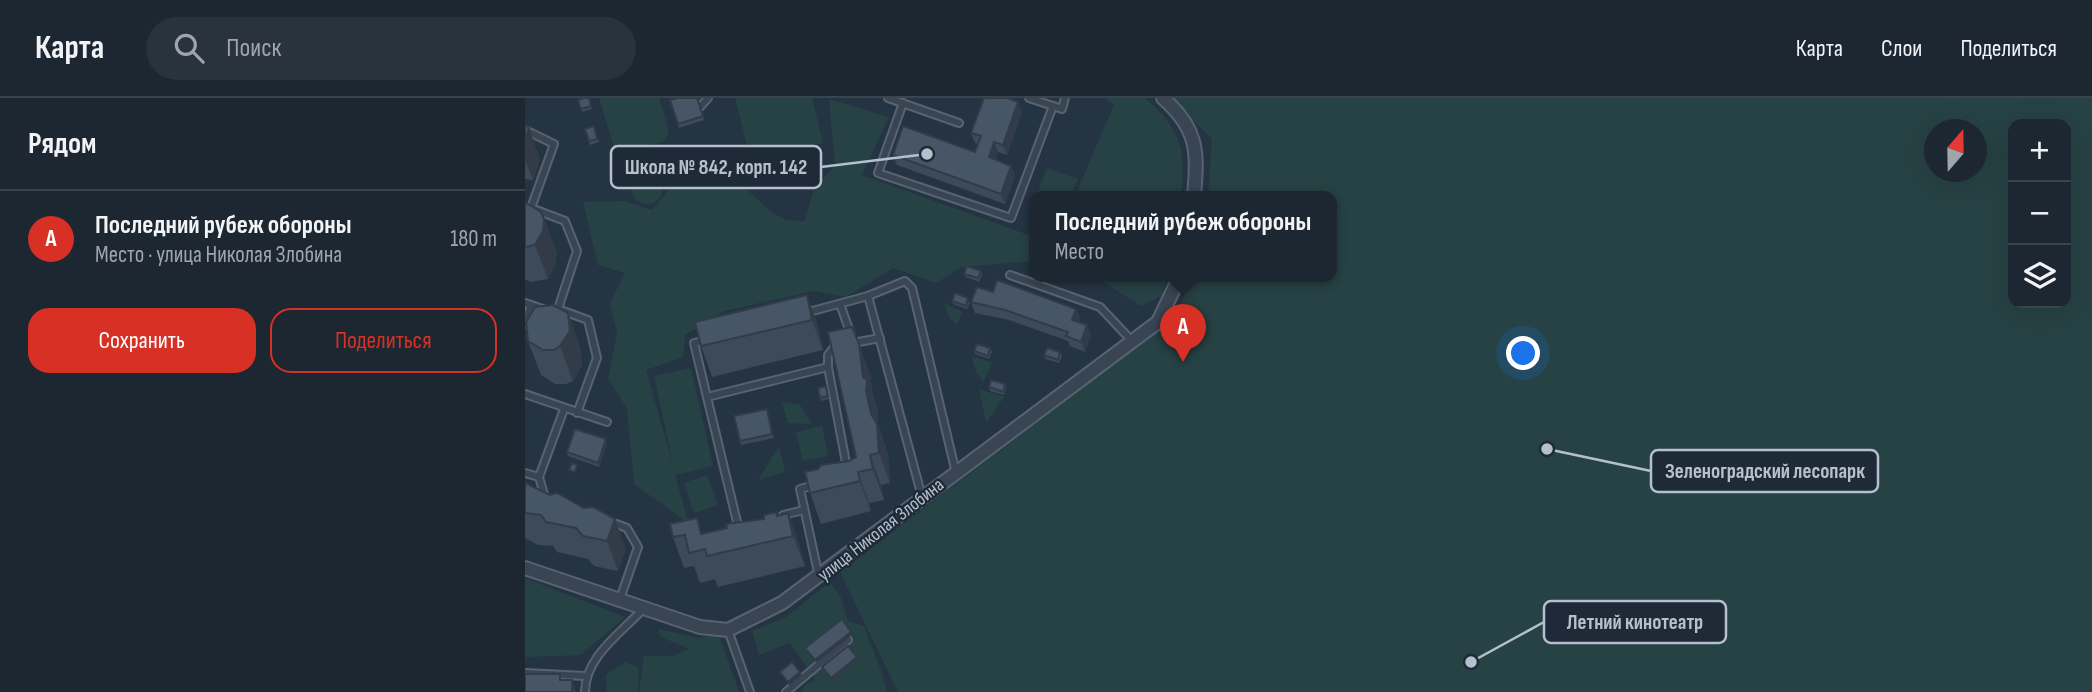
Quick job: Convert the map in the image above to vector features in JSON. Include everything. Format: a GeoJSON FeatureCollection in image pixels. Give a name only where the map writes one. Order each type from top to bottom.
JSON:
{"type":"FeatureCollection","features":[{"type":"Feature","properties":{"kind":"street"},"geometry":{"type":"LineString","coordinates":[[1163,98],[1179,112],[1191,132],[1196,149],[1193,191]]}},
{"type":"Feature","properties":{"kind":"street","name":"улица Николая Злобина"},"geometry":{"type":"LineString","coordinates":[[728,630],[782,603],[819,578],[1158,322],[1177,282]]}},
{"type":"Feature","properties":{"kind":"street"},"geometry":{"type":"LineString","coordinates":[[525,568],[700,627],[728,630]]}},
{"type":"Feature","properties":{"kind":"lane"},"geometry":{"type":"LineString","coordinates":[[700,107],[708,98]]}},
{"type":"Feature","properties":{"kind":"lane"},"geometry":{"type":"LineString","coordinates":[[888,98],[960,123]]}},
{"type":"Feature","properties":{"kind":"lane"},"geometry":{"type":"LineString","coordinates":[[1029,98],[1062,109],[1065,98]]}},
{"type":"Feature","properties":{"kind":"lane"},"geometry":{"type":"LineString","coordinates":[[903,103],[878,173],[1011,218],[1053,106]]}},
{"type":"Feature","properties":{"kind":"lane"},"geometry":{"type":"LineString","coordinates":[[525,130],[554,144],[528,207],[565,221],[577,251],[558,310]]}},
{"type":"Feature","properties":{"kind":"lane"},"geometry":{"type":"LineString","coordinates":[[1010,275],[1029,282]]}},
{"type":"Feature","properties":{"kind":"lane"},"geometry":{"type":"LineString","coordinates":[[801,314],[868,296],[905,281],[912,288],[956,472]]}},
{"type":"Feature","properties":{"kind":"lane"},"geometry":{"type":"LineString","coordinates":[[1030,282],[1101,307],[1132,341]]}},
{"type":"Feature","properties":{"kind":"lane"},"geometry":{"type":"LineString","coordinates":[[868,296],[922,498]]}},
{"type":"Feature","properties":{"kind":"lane"},"geometry":{"type":"LineString","coordinates":[[525,324],[528,304],[588,320],[597,358],[577,413]]}},
{"type":"Feature","properties":{"kind":"lane"},"geometry":{"type":"LineString","coordinates":[[840,304],[853,343]]}},
{"type":"Feature","properties":{"kind":"lane"},"geometry":{"type":"LineString","coordinates":[[721,336],[694,343],[739,526]]}},
{"type":"Feature","properties":{"kind":"lane"},"geometry":{"type":"LineString","coordinates":[[848,475],[828,355],[835,346],[880,338]]}},
{"type":"Feature","properties":{"kind":"lane"},"geometry":{"type":"LineString","coordinates":[[707,397],[828,367]]}},
{"type":"Feature","properties":{"kind":"lane"},"geometry":{"type":"LineString","coordinates":[[525,394],[607,422]]}},
{"type":"Feature","properties":{"kind":"lane"},"geometry":{"type":"LineString","coordinates":[[556,502],[544,498],[539,477],[564,409]]}},
{"type":"Feature","properties":{"kind":"lane"},"geometry":{"type":"LineString","coordinates":[[525,473],[539,477]]}},
{"type":"Feature","properties":{"kind":"lane"},"geometry":{"type":"LineString","coordinates":[[819,578],[800,489],[824,482]]}},
{"type":"Feature","properties":{"kind":"lane"},"geometry":{"type":"LineString","coordinates":[[773,517],[804,510]]}},
{"type":"Feature","properties":{"kind":"lane"},"geometry":{"type":"LineString","coordinates":[[604,519],[627,528],[638,547],[619,601]]}},
{"type":"Feature","properties":{"kind":"lane"},"geometry":{"type":"LineString","coordinates":[[728,528],[750,523]]}},
{"type":"Feature","properties":{"kind":"lane"},"geometry":{"type":"LineString","coordinates":[[586,692],[585,676],[596,658],[643,609]]}},
{"type":"Feature","properties":{"kind":"lane"},"geometry":{"type":"LineString","coordinates":[[728,630],[750,692]]}},
{"type":"Feature","properties":{"kind":"lane"},"geometry":{"type":"LineString","coordinates":[[786,692],[848,640]]}},
{"type":"Feature","properties":{"kind":"lane"},"geometry":{"type":"LineString","coordinates":[[525,673],[585,676]]}},
{"type":"Feature","properties":{"kind":"green space"},"geometry":{"type":"Polygon","coordinates":[[[599,98],[659,98],[669,131],[665,141],[623,153],[614,148],[599,98]]]}},
{"type":"Feature","properties":{"kind":"green space"},"geometry":{"type":"Polygon","coordinates":[[[735,98],[812,98],[823,143],[751,160],[735,98]]]}},
{"type":"Feature","properties":{"kind":"green space"},"geometry":{"type":"Polygon","coordinates":[[[1105,98],[1145,98],[1167,120],[1179,141],[1182,153],[1181,191],[1077,191],[1114,105],[1105,98]]]}},
{"type":"Feature","properties":{"kind":"green space"},"geometry":{"type":"Polygon","coordinates":[[[1171,98],[2092,98],[2092,692],[898,692],[840,572],[1175,318],[1190,282],[1337,282],[1337,191],[1208,191],[1212,139],[1171,98]]]}},
{"type":"Feature","properties":{"kind":"green space"},"geometry":{"type":"Polygon","coordinates":[[[829,99],[889,117],[862,175],[1029,235],[1029,261],[962,267],[936,283],[893,268],[846,297],[814,291],[724,311],[685,335],[683,357],[646,370],[673,465],[654,376],[691,368],[713,466],[675,475],[689,524],[634,484],[627,408],[608,379],[617,333],[610,303],[625,273],[598,265],[583,202],[624,201],[652,210],[668,191],[660,162],[712,153],[733,166],[744,187],[772,213],[787,220],[805,221],[814,188],[835,166],[829,99]]]}},
{"type":"Feature","properties":{"kind":"green space"},"geometry":{"type":"Polygon","coordinates":[[[1047,168],[1078,179],[1073,191],[1038,191],[1047,168]]]}},
{"type":"Feature","properties":{"kind":"green space"},"geometry":{"type":"Polygon","coordinates":[[[647,172],[658,177],[663,188],[658,199],[647,204],[636,199],[631,188],[636,177],[647,172]]]}},
{"type":"Feature","properties":{"kind":"green space"},"geometry":{"type":"Polygon","coordinates":[[[1103,282],[1166,282],[1162,295],[1141,306],[1103,282]]]}},
{"type":"Feature","properties":{"kind":"green space"},"geometry":{"type":"Polygon","coordinates":[[[944,303],[963,312],[957,325],[949,317],[944,303]]]}},
{"type":"Feature","properties":{"kind":"green space"},"geometry":{"type":"Polygon","coordinates":[[[972,356],[992,363],[984,381],[976,373],[972,356]]]}},
{"type":"Feature","properties":{"kind":"green space"},"geometry":{"type":"Polygon","coordinates":[[[979,389],[1004,397],[986,423],[979,389]]]}},
{"type":"Feature","properties":{"kind":"green space"},"geometry":{"type":"Polygon","coordinates":[[[782,402],[800,405],[812,424],[788,423],[782,402]]]}},
{"type":"Feature","properties":{"kind":"green space"},"geometry":{"type":"Polygon","coordinates":[[[822,426],[828,456],[803,461],[796,432],[822,426]]]}},
{"type":"Feature","properties":{"kind":"green space"},"geometry":{"type":"Polygon","coordinates":[[[779,446],[785,472],[758,480],[779,446]]]}},
{"type":"Feature","properties":{"kind":"green space"},"geometry":{"type":"Polygon","coordinates":[[[707,475],[718,505],[694,513],[684,483],[707,475]]]}},
{"type":"Feature","properties":{"kind":"green space"},"geometry":{"type":"Polygon","coordinates":[[[525,578],[625,617],[581,655],[525,657],[525,578]]]}},
{"type":"Feature","properties":{"kind":"green space"},"geometry":{"type":"Polygon","coordinates":[[[830,582],[841,598],[848,621],[864,626],[887,692],[804,692],[802,688],[815,679],[790,643],[759,655],[752,631],[786,617],[830,582]]]}},
{"type":"Feature","properties":{"kind":"green space"},"geometry":{"type":"Polygon","coordinates":[[[658,629],[698,638],[719,635],[739,692],[639,692],[644,656],[673,656],[689,649],[661,637],[658,629]]]}},
{"type":"Feature","properties":{"kind":"green space"},"geometry":{"type":"Polygon","coordinates":[[[625,662],[639,668],[638,692],[607,692],[606,675],[625,662]]]}},
{"type":"Feature","properties":{"kind":"building"},"geometry":{"type":"Polygon","coordinates":[[[589,98],[591,106],[581,109],[578,100],[589,98]]]}},
{"type":"Feature","properties":{"kind":"building"},"geometry":{"type":"Polygon","coordinates":[[[697,98],[703,116],[678,124],[670,100],[697,98]]]}},
{"type":"Feature","properties":{"kind":"building"},"geometry":{"type":"Polygon","coordinates":[[[984,98],[1008,98],[1018,102],[1003,145],[994,142],[989,157],[1011,166],[1001,194],[893,155],[903,126],[975,152],[981,136],[971,133],[984,98]]]}},
{"type":"Feature","properties":{"kind":"building"},"geometry":{"type":"Polygon","coordinates":[[[594,126],[597,139],[589,141],[585,129],[594,126]]]}},
{"type":"Feature","properties":{"kind":"building"},"geometry":{"type":"Polygon","coordinates":[[[525,204],[541,212],[544,219],[543,231],[535,245],[525,247],[525,204]]]}},
{"type":"Feature","properties":{"kind":"building"},"geometry":{"type":"Polygon","coordinates":[[[967,266],[981,271],[978,278],[964,274],[967,266]]]}},
{"type":"Feature","properties":{"kind":"building"},"geometry":{"type":"Polygon","coordinates":[[[997,280],[1076,309],[1072,320],[1087,325],[1081,342],[1066,336],[1068,332],[1005,310],[971,302],[977,287],[993,292],[997,280]]]}},
{"type":"Feature","properties":{"kind":"building"},"geometry":{"type":"Polygon","coordinates":[[[955,293],[968,298],[966,306],[952,301],[955,293]]]}},
{"type":"Feature","properties":{"kind":"building"},"geometry":{"type":"Polygon","coordinates":[[[807,295],[812,320],[701,346],[695,322],[807,295]]]}},
{"type":"Feature","properties":{"kind":"building"},"geometry":{"type":"Polygon","coordinates":[[[553,305],[568,313],[570,331],[560,346],[554,350],[543,350],[528,341],[526,322],[535,307],[553,305]]]}},
{"type":"Feature","properties":{"kind":"building"},"geometry":{"type":"Polygon","coordinates":[[[852,327],[859,344],[863,377],[867,380],[866,391],[871,414],[877,424],[879,453],[870,455],[873,469],[858,472],[860,481],[810,493],[805,472],[818,469],[821,465],[849,461],[856,457],[828,332],[852,327]]]}},
{"type":"Feature","properties":{"kind":"building"},"geometry":{"type":"Polygon","coordinates":[[[977,344],[990,348],[988,356],[974,351],[977,344]]]}},
{"type":"Feature","properties":{"kind":"building"},"geometry":{"type":"Polygon","coordinates":[[[1047,348],[1060,352],[1058,360],[1044,355],[1047,348]]]}},
{"type":"Feature","properties":{"kind":"building"},"geometry":{"type":"Polygon","coordinates":[[[991,380],[1005,384],[1003,392],[989,387],[991,380]]]}},
{"type":"Feature","properties":{"kind":"building"},"geometry":{"type":"Polygon","coordinates":[[[826,386],[828,396],[820,398],[818,388],[826,386]]]}},
{"type":"Feature","properties":{"kind":"building"},"geometry":{"type":"Polygon","coordinates":[[[767,409],[772,434],[740,441],[734,416],[767,409]]]}},
{"type":"Feature","properties":{"kind":"building"},"geometry":{"type":"Polygon","coordinates":[[[575,429],[606,439],[598,463],[567,452],[575,429]]]}},
{"type":"Feature","properties":{"kind":"building"},"geometry":{"type":"Polygon","coordinates":[[[572,463],[577,465],[575,472],[569,470],[572,463]]]}},
{"type":"Feature","properties":{"kind":"building"},"geometry":{"type":"Polygon","coordinates":[[[525,483],[550,495],[557,493],[584,508],[593,507],[615,519],[607,541],[583,536],[576,528],[546,522],[541,515],[525,513],[525,483]]]}},
{"type":"Feature","properties":{"kind":"building"},"geometry":{"type":"Polygon","coordinates":[[[776,512],[777,516],[788,513],[793,536],[707,556],[705,549],[689,553],[685,535],[673,537],[670,524],[697,518],[701,534],[727,528],[726,524],[764,519],[764,515],[776,512]]]}},
{"type":"Feature","properties":{"kind":"building"},"geometry":{"type":"Polygon","coordinates":[[[842,619],[851,632],[815,660],[805,648],[842,619]]]}},
{"type":"Feature","properties":{"kind":"building"},"geometry":{"type":"Polygon","coordinates":[[[848,646],[857,657],[831,678],[822,667],[848,646]]]}},
{"type":"Feature","properties":{"kind":"building"},"geometry":{"type":"Polygon","coordinates":[[[792,662],[800,672],[788,682],[780,672],[792,662]]]}},
{"type":"Feature","properties":{"kind":"building"},"geometry":{"type":"Polygon","coordinates":[[[525,674],[560,674],[560,680],[572,680],[572,692],[525,692],[525,674]]]}},
{"type":"Feature","properties":{"kind":"place","name":"Школа № 842, корп. 142"},"geometry":{"type":"Point","coordinates":[927,154]}},
{"type":"Feature","properties":{"kind":"place","name":"Последний рубеж обороны"},"geometry":{"type":"Point","coordinates":[1183,362]}},
{"type":"Feature","properties":{"kind":"place","name":"Зеленоградский лесопарк"},"geometry":{"type":"Point","coordinates":[1547,449]}},
{"type":"Feature","properties":{"kind":"place","name":"Летний кинотеатр"},"geometry":{"type":"Point","coordinates":[1471,662]}}]}
